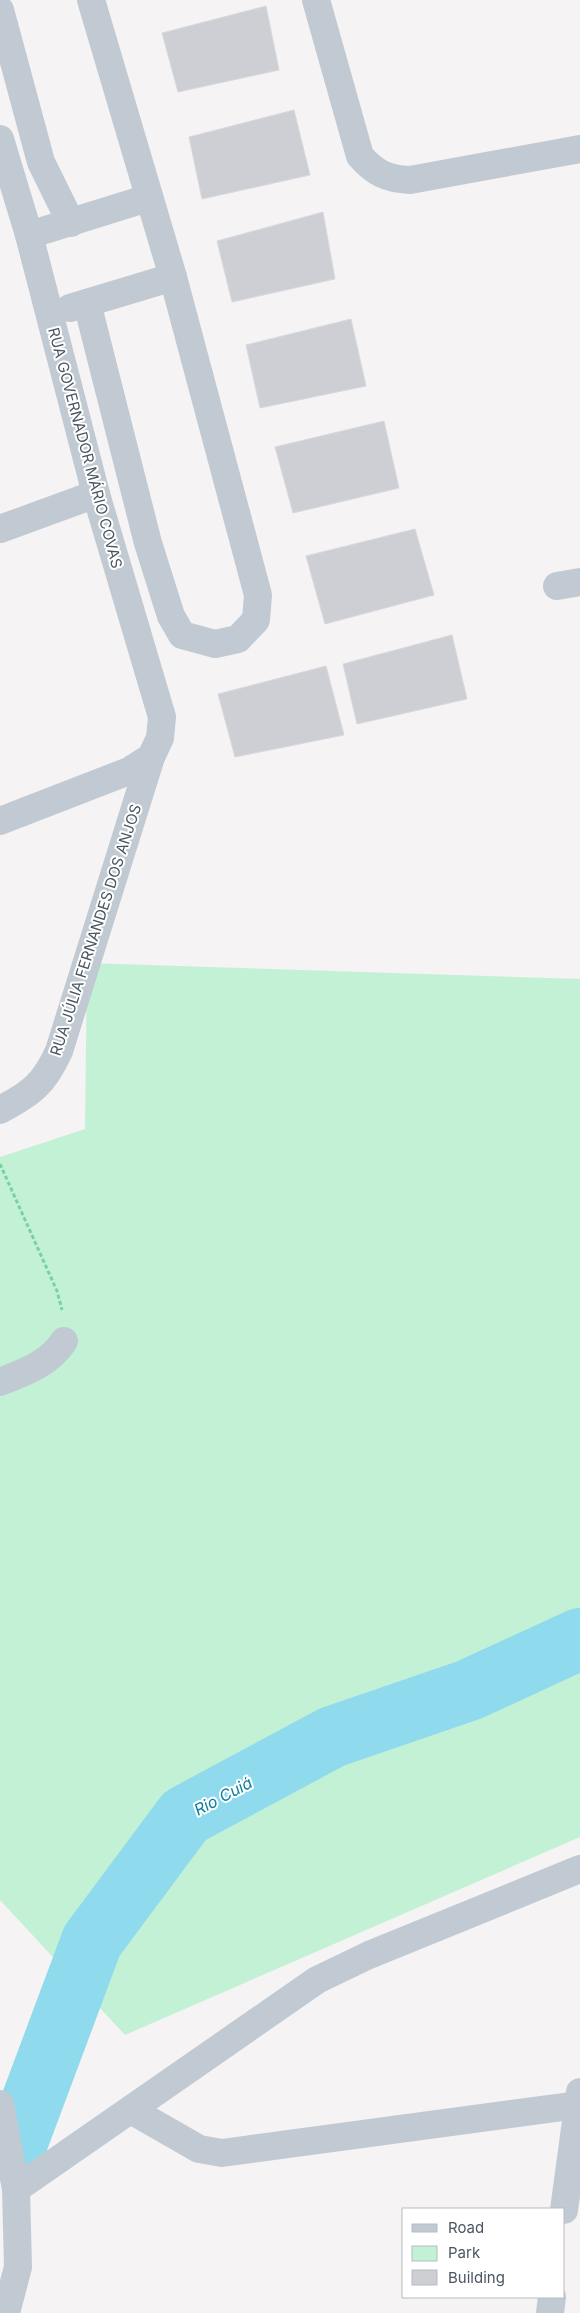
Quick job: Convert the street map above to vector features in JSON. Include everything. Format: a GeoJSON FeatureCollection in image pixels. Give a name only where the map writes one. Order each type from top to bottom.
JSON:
{"type":"FeatureCollection","features":[{"type":"Feature","properties":{"kind":"street"},"geometry":{"type":"LineString","coordinates":[[86,303],[148,543],[171,616],[182,635],[215,644],[238,640],[256,620],[258,595],[173,277],[148,198],[91,0]]}},
{"type":"Feature","properties":{"kind":"street"},"geometry":{"type":"LineString","coordinates":[[316,0],[360,156],[369,167],[382,176],[410,180],[580,149]]}},
{"type":"Feature","properties":{"kind":"street"},"geometry":{"type":"LineString","coordinates":[[0,10],[41,162],[71,223]]}},
{"type":"Feature","properties":{"kind":"street","name":"RUA GOVERNADOR MÁRIO COVAS"},"geometry":{"type":"LineString","coordinates":[[0,139],[29,236],[96,494],[162,717],[160,738],[151,757]]}},
{"type":"Feature","properties":{"kind":"street"},"geometry":{"type":"LineString","coordinates":[[29,236],[148,198]]}},
{"type":"Feature","properties":{"kind":"street"},"geometry":{"type":"LineString","coordinates":[[49,314],[173,277]]}},
{"type":"Feature","properties":{"kind":"street"},"geometry":{"type":"LineString","coordinates":[[0,529],[96,494]]}},
{"type":"Feature","properties":{"kind":"street"},"geometry":{"type":"LineString","coordinates":[[0,821],[128,771],[151,757]]}},
{"type":"Feature","properties":{"kind":"street","name":"RUA JÚLIA FERNANDES DOS ANJOS"},"geometry":{"type":"LineString","coordinates":[[0,1110],[26,1096],[48,1074],[59,1051],[151,757]]}},
{"type":"Feature","properties":{"kind":"street"},"geometry":{"type":"LineString","coordinates":[[0,1382],[39,1366],[56,1353],[64,1341]]}},
{"type":"Feature","properties":{"kind":"street"},"geometry":{"type":"LineString","coordinates":[[16,2189],[317,1980],[369,1955],[580,1869]]}},
{"type":"Feature","properties":{"kind":"street"},"geometry":{"type":"LineString","coordinates":[[131,2110],[199,2149],[222,2152],[579,2098],[564,2208]]}},
{"type":"Feature","properties":{"kind":"street"},"geometry":{"type":"LineString","coordinates":[[0,2104],[16,2189],[18,2267],[6,2313]]}},
{"type":"Feature","properties":{"kind":"street"},"geometry":{"type":"LineString","coordinates":[[550,2313],[552,2298]]}},
{"type":"Feature","properties":{"kind":"path"},"geometry":{"type":"LineString","coordinates":[[0,1164],[57,1291],[64,1320],[64,1341]]}},
{"type":"Feature","properties":{"kind":"green space"},"geometry":{"type":"Polygon","coordinates":[[[87,963],[580,979],[580,1837],[125,2035],[0,1900],[0,1157],[85,1129],[87,963]]]}},
{"type":"Feature","properties":{"kind":"building"},"geometry":{"type":"Polygon","coordinates":[[[266,6],[279,70],[178,92],[162,33],[266,6]]]}},
{"type":"Feature","properties":{"kind":"building"},"geometry":{"type":"Polygon","coordinates":[[[294,110],[310,175],[202,199],[189,137],[294,110]]]}},
{"type":"Feature","properties":{"kind":"building"},"geometry":{"type":"Polygon","coordinates":[[[323,212],[335,279],[232,302],[217,241],[323,212]]]}},
{"type":"Feature","properties":{"kind":"building"},"geometry":{"type":"Polygon","coordinates":[[[351,319],[366,386],[260,408],[246,345],[351,319]]]}},
{"type":"Feature","properties":{"kind":"building"},"geometry":{"type":"Polygon","coordinates":[[[384,421],[399,488],[293,513],[275,447],[384,421]]]}},
{"type":"Feature","properties":{"kind":"building"},"geometry":{"type":"Polygon","coordinates":[[[415,529],[434,595],[325,624],[306,556],[415,529]]]}},
{"type":"Feature","properties":{"kind":"building"},"geometry":{"type":"Polygon","coordinates":[[[452,635],[467,699],[357,724],[343,664],[452,635]]]}},
{"type":"Feature","properties":{"kind":"building"},"geometry":{"type":"Polygon","coordinates":[[[326,666],[344,735],[235,757],[218,694],[326,666]]]}},
{"type":"Feature","properties":{"kind":"waterway","name":"Rio Cuiá"},"geometry":{"type":"LineString","coordinates":[[14,2150],[92,1941],[185,1816],[332,1737],[469,1690],[580,1639]]}}]}
